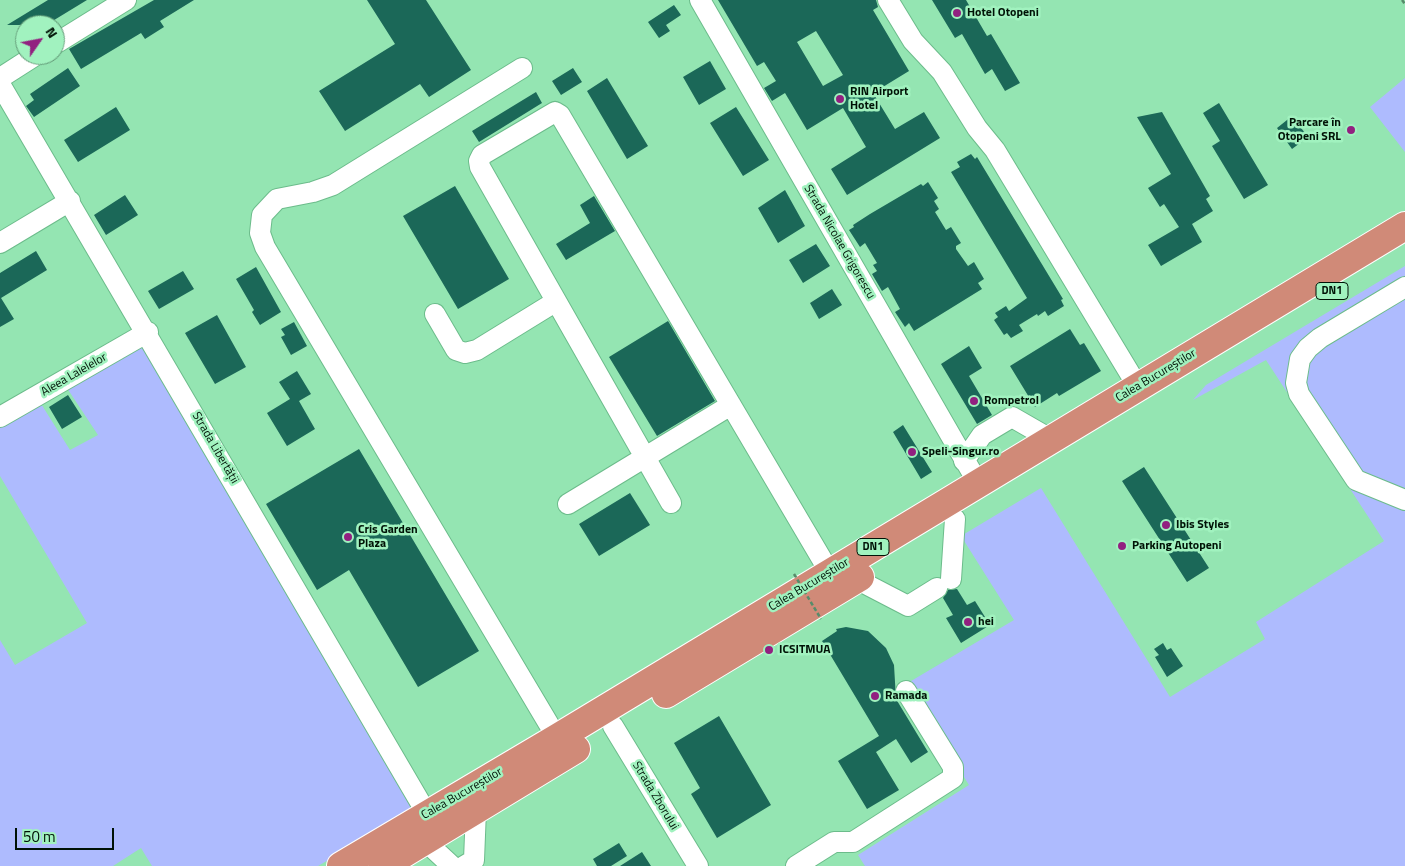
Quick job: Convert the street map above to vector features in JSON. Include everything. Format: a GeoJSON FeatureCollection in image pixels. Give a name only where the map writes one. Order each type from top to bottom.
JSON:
{"type":"FeatureCollection","features":[{"type":"Feature","properties":{"kind":"highway","name":"Calea Bucureștilor"},"geometry":{"type":"LineString","coordinates":[[341,866],[558,738],[830,573],[971,472],[1052,440],[1405,226]]}},
{"type":"Feature","properties":{"kind":"highway","name":"Calea Bucureștilor"},"geometry":{"type":"LineString","coordinates":[[383,866],[1405,247]]}},
{"type":"Feature","properties":{"kind":"street"},"geometry":{"type":"LineString","coordinates":[[65,38],[126,0]]}},
{"type":"Feature","properties":{"kind":"street","name":"Strada Nicolae Grigorescu"},"geometry":{"type":"LineString","coordinates":[[700,0],[971,472]]}},
{"type":"Feature","properties":{"kind":"street"},"geometry":{"type":"LineString","coordinates":[[888,0],[913,41],[942,72],[976,128],[995,150],[1138,387]]}},
{"type":"Feature","properties":{"kind":"street"},"geometry":{"type":"LineString","coordinates":[[0,78],[20,65]]}},
{"type":"Feature","properties":{"kind":"street"},"geometry":{"type":"LineString","coordinates":[[522,68],[333,185],[313,192],[277,199],[262,214],[260,233],[276,264],[558,738]]}},
{"type":"Feature","properties":{"kind":"street","name":"Strada Libertății"},"geometry":{"type":"LineString","coordinates":[[0,84],[148,332],[428,814]]}},
{"type":"Feature","properties":{"kind":"street"},"geometry":{"type":"LineString","coordinates":[[672,503],[555,302],[478,161],[482,155],[555,112],[560,115],[830,573]]}},
{"type":"Feature","properties":{"kind":"street"},"geometry":{"type":"LineString","coordinates":[[0,242],[70,201]]}},
{"type":"Feature","properties":{"kind":"street"},"geometry":{"type":"LineString","coordinates":[[1405,287],[1320,338],[1308,348],[1300,359],[1296,383],[1299,394],[1356,480],[1405,500]]}},
{"type":"Feature","properties":{"kind":"street"},"geometry":{"type":"LineString","coordinates":[[435,314],[456,350],[466,353],[476,350],[555,302]]}},
{"type":"Feature","properties":{"kind":"street","name":"Aleea Lalelelor"},"geometry":{"type":"LineString","coordinates":[[0,417],[148,332]]}},
{"type":"Feature","properties":{"kind":"street"},"geometry":{"type":"LineString","coordinates":[[568,504],[731,404]]}},
{"type":"Feature","properties":{"kind":"street"},"geometry":{"type":"LineString","coordinates":[[971,472],[982,436],[1012,417],[1052,440]]}},
{"type":"Feature","properties":{"kind":"street"},"geometry":{"type":"LineString","coordinates":[[856,579],[908,606],[944,583],[955,519]]}},
{"type":"Feature","properties":{"kind":"street"},"geometry":{"type":"LineString","coordinates":[[796,866],[834,842],[853,842],[953,778],[953,767],[906,691]]}},
{"type":"Feature","properties":{"kind":"street","name":"Strada Zborului"},"geometry":{"type":"LineString","coordinates":[[613,726],[698,866]]}},
{"type":"Feature","properties":{"kind":"street"},"geometry":{"type":"LineString","coordinates":[[464,866],[474,860],[476,810]]}},
{"type":"Feature","properties":{"kind":"street"},"geometry":{"type":"LineString","coordinates":[[425,841],[452,866]]}},
{"type":"Feature","properties":{"kind":"path"},"geometry":{"type":"LineString","coordinates":[[1402,0],[1405,4]]}},
{"type":"Feature","properties":{"kind":"path"},"geometry":{"type":"LineString","coordinates":[[794,574],[821,619]]}},
{"type":"Feature","properties":{"kind":"shaded area"},"geometry":{"type":"Polygon","coordinates":[[[1405,78],[1405,152],[1370,107],[1405,78]]]}},
{"type":"Feature","properties":{"kind":"shaded area"},"geometry":{"type":"Polygon","coordinates":[[[1405,266],[1405,284],[1290,368],[1350,477],[1405,504],[1405,866],[865,866],[858,855],[969,785],[906,684],[1014,620],[961,536],[1041,488],[1170,697],[1265,639],[1256,622],[1384,541],[1266,360],[1193,400],[1206,385],[1405,266]]]}},
{"type":"Feature","properties":{"kind":"shaded area"},"geometry":{"type":"Polygon","coordinates":[[[1405,295],[1405,495],[1369,481],[1302,389],[1306,362],[1314,350],[1405,295]]]}},
{"type":"Feature","properties":{"kind":"shaded area"},"geometry":{"type":"Polygon","coordinates":[[[140,341],[414,810],[318,866],[152,866],[141,848],[113,866],[0,866],[0,640],[15,665],[87,623],[0,476],[0,424],[38,399],[70,450],[98,435],[65,385],[140,341]]]}},
{"type":"Feature","properties":{"kind":"building"},"geometry":{"type":"Polygon","coordinates":[[[48,0],[87,0],[62,15],[23,15],[48,0]]]}},
{"type":"Feature","properties":{"kind":"building"},"geometry":{"type":"Polygon","coordinates":[[[154,0],[194,0],[160,21],[164,27],[145,39],[141,33],[81,69],[69,49],[154,0]]]}},
{"type":"Feature","properties":{"kind":"building"},"geometry":{"type":"Polygon","coordinates":[[[367,0],[426,0],[471,70],[429,97],[420,84],[345,131],[319,91],[395,44],[367,0]]]}},
{"type":"Feature","properties":{"kind":"building","name":"RIN Airport Hotel"},"geometry":{"type":"Polygon","coordinates":[[[718,0],[876,0],[878,7],[873,10],[909,71],[873,93],[895,129],[924,112],[940,138],[847,195],[831,169],[866,147],[843,108],[807,130],[785,93],[772,101],[764,88],[776,81],[764,62],[757,66],[718,0]],[[816,31],[797,42],[823,86],[843,75],[816,31]]]}},
{"type":"Feature","properties":{"kind":"building"},"geometry":{"type":"Polygon","coordinates":[[[932,0],[966,0],[987,36],[991,34],[1020,83],[1005,91],[992,69],[985,74],[962,34],[955,38],[932,0]]]}},
{"type":"Feature","properties":{"kind":"building"},"geometry":{"type":"Polygon","coordinates":[[[674,5],[681,15],[666,25],[670,31],[659,38],[648,22],[674,5]]]}},
{"type":"Feature","properties":{"kind":"building"},"geometry":{"type":"Polygon","coordinates":[[[15,20],[15,25],[7,25],[15,20]]]}},
{"type":"Feature","properties":{"kind":"building"},"geometry":{"type":"Polygon","coordinates":[[[710,61],[726,89],[699,105],[683,77],[710,61]]]}},
{"type":"Feature","properties":{"kind":"building"},"geometry":{"type":"Polygon","coordinates":[[[68,68],[80,86],[34,117],[26,106],[34,100],[30,94],[68,68]]]}},
{"type":"Feature","properties":{"kind":"building"},"geometry":{"type":"Polygon","coordinates":[[[573,68],[582,82],[561,95],[552,81],[573,68]]]}},
{"type":"Feature","properties":{"kind":"building"},"geometry":{"type":"Polygon","coordinates":[[[607,78],[648,146],[627,159],[587,91],[607,78]]]}},
{"type":"Feature","properties":{"kind":"building"},"geometry":{"type":"Polygon","coordinates":[[[536,92],[542,103],[479,142],[472,131],[536,92]]]}},
{"type":"Feature","properties":{"kind":"building"},"geometry":{"type":"Polygon","coordinates":[[[1219,103],[1268,185],[1244,199],[1212,146],[1220,141],[1203,113],[1219,103]]]}},
{"type":"Feature","properties":{"kind":"building"},"geometry":{"type":"Polygon","coordinates":[[[116,107],[130,130],[78,162],[64,140],[116,107]]]}},
{"type":"Feature","properties":{"kind":"building"},"geometry":{"type":"Polygon","coordinates":[[[736,107],[769,160],[743,176],[710,123],[736,107]]]}},
{"type":"Feature","properties":{"kind":"building"},"geometry":{"type":"Polygon","coordinates":[[[1162,112],[1210,196],[1206,199],[1213,211],[1192,224],[1202,242],[1161,266],[1148,245],[1179,227],[1164,204],[1160,207],[1148,188],[1171,174],[1137,117],[1162,112]]]}},
{"type":"Feature","properties":{"kind":"building"},"geometry":{"type":"Polygon","coordinates":[[[1292,116],[1308,137],[1292,149],[1277,128],[1292,116]]]}},
{"type":"Feature","properties":{"kind":"building"},"geometry":{"type":"Polygon","coordinates":[[[971,154],[975,159],[977,157],[1063,299],[1061,300],[1064,306],[1048,316],[1045,311],[1038,316],[1037,314],[1019,325],[1023,331],[1011,338],[1007,333],[1004,335],[994,320],[998,317],[995,313],[1006,306],[1009,311],[1027,298],[951,172],[960,167],[957,162],[971,154]]]}},
{"type":"Feature","properties":{"kind":"building"},"geometry":{"type":"Polygon","coordinates":[[[928,182],[938,198],[934,201],[939,209],[935,212],[946,230],[951,227],[961,243],[956,246],[956,249],[968,266],[974,262],[984,279],[978,283],[982,289],[914,331],[909,323],[905,327],[895,312],[900,309],[888,287],[882,291],[872,274],[877,271],[873,265],[877,263],[865,243],[860,247],[849,230],[854,227],[853,225],[870,214],[921,184],[923,186],[928,182]]]}},
{"type":"Feature","properties":{"kind":"building"},"geometry":{"type":"Polygon","coordinates":[[[455,186],[509,279],[458,309],[403,216],[455,186]]]}},
{"type":"Feature","properties":{"kind":"building"},"geometry":{"type":"Polygon","coordinates":[[[785,190],[805,226],[778,243],[758,208],[785,190]]]}},
{"type":"Feature","properties":{"kind":"building"},"geometry":{"type":"Polygon","coordinates":[[[125,195],[138,215],[106,235],[94,215],[125,195]]]}},
{"type":"Feature","properties":{"kind":"building"},"geometry":{"type":"Polygon","coordinates":[[[594,196],[615,231],[566,260],[556,244],[590,223],[580,205],[594,196]]]}},
{"type":"Feature","properties":{"kind":"building"},"geometry":{"type":"Polygon","coordinates":[[[816,244],[830,266],[803,283],[789,260],[816,244]]]}},
{"type":"Feature","properties":{"kind":"building"},"geometry":{"type":"Polygon","coordinates":[[[36,251],[47,270],[1,298],[14,319],[0,327],[0,273],[36,251]]]}},
{"type":"Feature","properties":{"kind":"building"},"geometry":{"type":"Polygon","coordinates":[[[256,267],[281,312],[260,325],[252,312],[254,310],[236,279],[256,267]]]}},
{"type":"Feature","properties":{"kind":"building"},"geometry":{"type":"Polygon","coordinates":[[[183,271],[194,289],[159,309],[148,291],[183,271]]]}},
{"type":"Feature","properties":{"kind":"building"},"geometry":{"type":"Polygon","coordinates":[[[832,289],[842,305],[819,319],[810,303],[832,289]]]}},
{"type":"Feature","properties":{"kind":"building"},"geometry":{"type":"Polygon","coordinates":[[[217,315],[246,367],[215,384],[185,333],[217,315]]]}},
{"type":"Feature","properties":{"kind":"building"},"geometry":{"type":"Polygon","coordinates":[[[668,321],[715,401],[657,436],[609,357],[668,321]]]}},
{"type":"Feature","properties":{"kind":"building"},"geometry":{"type":"Polygon","coordinates":[[[294,322],[307,346],[291,355],[281,337],[285,335],[281,329],[294,322]]]}},
{"type":"Feature","properties":{"kind":"building"},"geometry":{"type":"Polygon","coordinates":[[[1070,329],[1080,345],[1084,343],[1101,371],[1059,396],[1057,393],[1035,407],[1010,366],[1070,329]]]}},
{"type":"Feature","properties":{"kind":"building"},"geometry":{"type":"Polygon","coordinates":[[[969,346],[982,368],[969,376],[992,415],[977,424],[941,364],[969,346]]]}},
{"type":"Feature","properties":{"kind":"building"},"geometry":{"type":"Polygon","coordinates":[[[297,371],[311,394],[299,401],[315,429],[287,446],[267,413],[290,399],[279,382],[297,371]]]}},
{"type":"Feature","properties":{"kind":"building"},"geometry":{"type":"Polygon","coordinates":[[[68,395],[82,417],[62,429],[49,407],[68,395]]]}},
{"type":"Feature","properties":{"kind":"building","name":"Speli-Singur.ro"},"geometry":{"type":"Polygon","coordinates":[[[903,425],[932,472],[921,479],[893,432],[903,425]]]}},
{"type":"Feature","properties":{"kind":"building","name":"Cris Garden Plaza"},"geometry":{"type":"Polygon","coordinates":[[[359,449],[479,651],[418,687],[349,570],[317,590],[266,504],[359,449]]]}},
{"type":"Feature","properties":{"kind":"building","name":"Ibis Styles"},"geometry":{"type":"Polygon","coordinates":[[[1144,467],[1209,568],[1187,582],[1122,481],[1144,467]]]}},
{"type":"Feature","properties":{"kind":"building"},"geometry":{"type":"Polygon","coordinates":[[[630,493],[650,525],[599,556],[579,524],[630,493]]]}},
{"type":"Feature","properties":{"kind":"building","name":"hei"},"geometry":{"type":"Polygon","coordinates":[[[957,589],[967,605],[975,601],[990,625],[961,643],[946,618],[953,615],[943,598],[948,590],[957,589]]]}},
{"type":"Feature","properties":{"kind":"building","name":"Ramada"},"geometry":{"type":"Polygon","coordinates":[[[846,627],[868,631],[886,648],[894,665],[896,699],[928,752],[911,763],[896,739],[876,752],[899,790],[867,809],[838,761],[879,736],[822,641],[837,631],[836,629],[846,627]]]}},
{"type":"Feature","properties":{"kind":"building"},"geometry":{"type":"Polygon","coordinates":[[[1163,643],[1167,650],[1171,648],[1183,666],[1167,677],[1155,657],[1159,655],[1154,649],[1163,643]]]}},
{"type":"Feature","properties":{"kind":"building"},"geometry":{"type":"Polygon","coordinates":[[[719,716],[771,805],[717,838],[691,794],[700,788],[674,743],[719,716]]]}},
{"type":"Feature","properties":{"kind":"building"},"geometry":{"type":"Polygon","coordinates":[[[619,843],[627,856],[611,866],[597,866],[593,859],[619,843]]]}},
{"type":"Feature","properties":{"kind":"building"},"geometry":{"type":"Polygon","coordinates":[[[642,852],[651,866],[620,866],[642,852]]]}},
{"type":"Feature","properties":{"kind":"place","name":"Hotel Otopeni"},"geometry":{"type":"Point","coordinates":[957,13]}},
{"type":"Feature","properties":{"kind":"place","name":"RIN Airport Hotel"},"geometry":{"type":"Point","coordinates":[840,99]}},
{"type":"Feature","properties":{"kind":"place","name":"Parcare în Otopeni SRL"},"geometry":{"type":"Point","coordinates":[1351,130]}},
{"type":"Feature","properties":{"kind":"place","name":"Rompetrol"},"geometry":{"type":"Point","coordinates":[974,401]}},
{"type":"Feature","properties":{"kind":"place","name":"Speli-Singur.ro"},"geometry":{"type":"Point","coordinates":[912,452]}},
{"type":"Feature","properties":{"kind":"place","name":"Ibis Styles"},"geometry":{"type":"Point","coordinates":[1166,525]}},
{"type":"Feature","properties":{"kind":"place","name":"Cris Garden Plaza"},"geometry":{"type":"Point","coordinates":[348,537]}},
{"type":"Feature","properties":{"kind":"place","name":"Parking Autopeni"},"geometry":{"type":"Point","coordinates":[1122,546]}},
{"type":"Feature","properties":{"kind":"place","name":"hei"},"geometry":{"type":"Point","coordinates":[968,622]}},
{"type":"Feature","properties":{"kind":"place","name":"ICSITMUA"},"geometry":{"type":"Point","coordinates":[769,650]}},
{"type":"Feature","properties":{"kind":"place","name":"Ramada"},"geometry":{"type":"Point","coordinates":[875,696]}}]}
